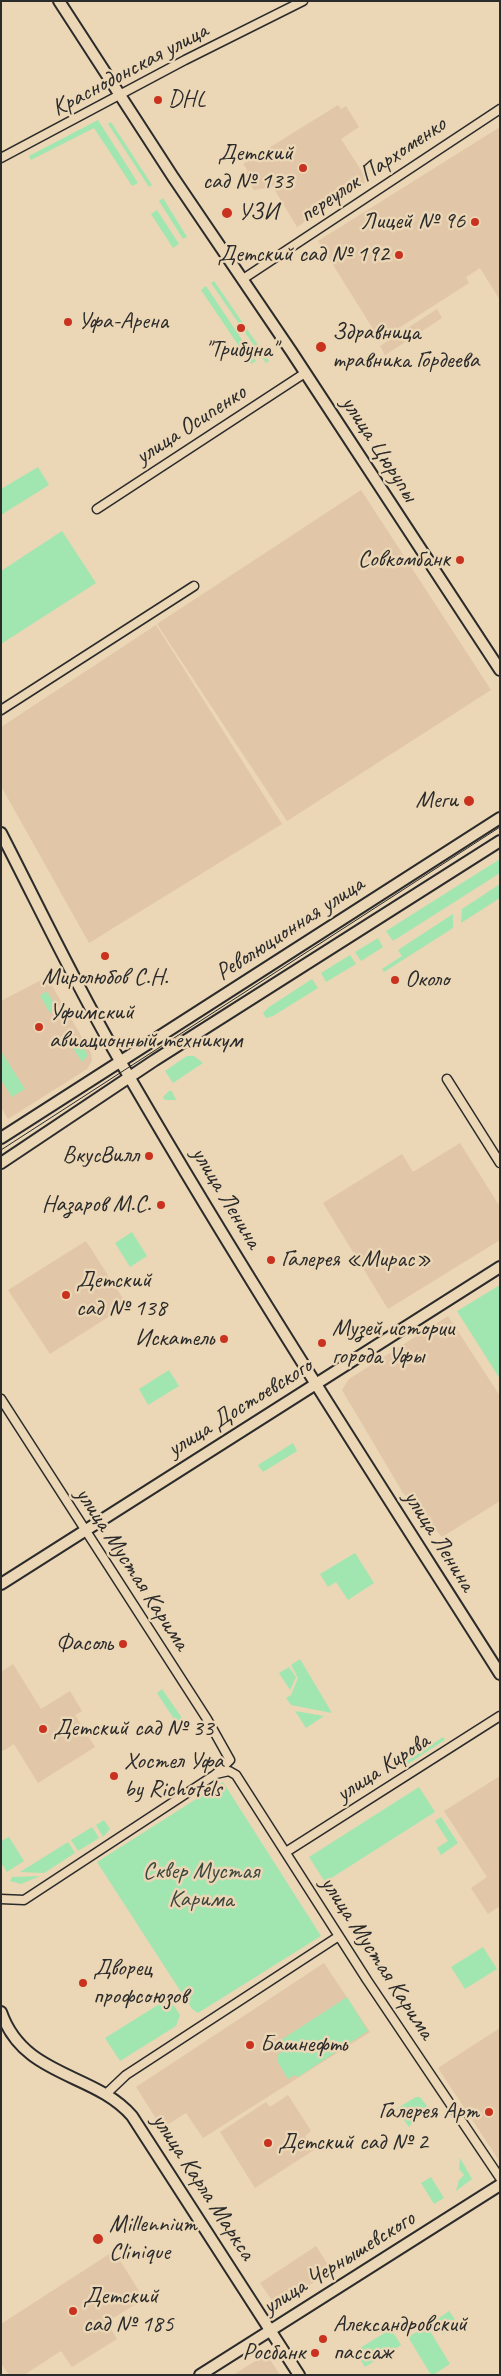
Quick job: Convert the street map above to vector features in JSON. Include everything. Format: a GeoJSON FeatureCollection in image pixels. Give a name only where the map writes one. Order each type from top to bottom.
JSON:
{"type":"FeatureCollection","features":[{"type":"Feature","properties":{"kind":"main road","name":"улица Цюрупы"},"geometry":{"type":"LineString","coordinates":[[59,1],[500,670]]}},
{"type":"Feature","properties":{"kind":"main road","name":"Революционная улица"},"geometry":{"type":"LineString","coordinates":[[1,1138],[500,818]]}},
{"type":"Feature","properties":{"kind":"main road","name":"улица Ленина"},"geometry":{"type":"LineString","coordinates":[[1,833],[58,947],[120,1061],[316,1384],[500,1674]]}},
{"type":"Feature","properties":{"kind":"main road"},"geometry":{"type":"LineString","coordinates":[[1,1162],[130,1077],[500,841]]}},
{"type":"Feature","properties":{"kind":"main road","name":"улица Достоевского"},"geometry":{"type":"LineString","coordinates":[[1,1584],[500,1267]]}},
{"type":"Feature","properties":{"kind":"main road","name":"улица Карла Маркса"},"geometry":{"type":"LineString","coordinates":[[1,2012],[15,2036],[37,2060],[106,2094],[124,2107],[141,2127],[299,2375]]}},
{"type":"Feature","properties":{"kind":"main road","name":"улица Чернышевского"},"geometry":{"type":"LineString","coordinates":[[200,2375],[500,2185]]}},
{"type":"Feature","properties":{"kind":"street","name":"Краснодонская улица"},"geometry":{"type":"LineString","coordinates":[[1,158],[185,60],[303,1]]}},
{"type":"Feature","properties":{"kind":"street","name":"переулок Пархоменко"},"geometry":{"type":"LineString","coordinates":[[243,279],[500,109]]}},
{"type":"Feature","properties":{"kind":"street","name":"улица Осипенко"},"geometry":{"type":"LineString","coordinates":[[97,508],[305,373]]}},
{"type":"Feature","properties":{"kind":"street"},"geometry":{"type":"LineString","coordinates":[[1,710],[194,586]]}},
{"type":"Feature","properties":{"kind":"street"},"geometry":{"type":"LineString","coordinates":[[447,1079],[500,1163]]}},
{"type":"Feature","properties":{"kind":"street","name":"улица Мустая Карима"},"geometry":{"type":"LineString","coordinates":[[1,1399],[207,1719],[230,1760],[216,1774]]}},
{"type":"Feature","properties":{"kind":"street","name":"улица Кирова"},"geometry":{"type":"LineString","coordinates":[[286,1852],[500,1716]]}},
{"type":"Feature","properties":{"kind":"street","name":"улица Мустая Карима"},"geometry":{"type":"LineString","coordinates":[[216,1774],[229,1771],[236,1775],[339,1936],[500,2178]]}},
{"type":"Feature","properties":{"kind":"street"},"geometry":{"type":"LineString","coordinates":[[1,1899],[24,1900],[216,1774]]}},
{"type":"Feature","properties":{"kind":"street"},"geometry":{"type":"LineString","coordinates":[[106,2094],[126,2075],[339,1936]]}},
{"type":"Feature","properties":{"kind":"shaded area","name":"Детский сад № 133"},"geometry":{"type":"Polygon","coordinates":[[[338,105],[341,109],[346,106],[359,127],[341,139],[368,181],[297,227],[273,187],[254,190],[244,174],[248,171],[243,164],[338,105]]]}},
{"type":"Feature","properties":{"kind":"shaded area","name":"Детский сад № 192"},"geometry":{"type":"Polygon","coordinates":[[[500,127],[500,300],[480,268],[466,277],[469,283],[380,340],[318,241],[500,127]]]}},
{"type":"Feature","properties":{"kind":"shaded area"},"geometry":{"type":"Polygon","coordinates":[[[437,309],[442,318],[385,355],[380,346],[437,309]]]}},
{"type":"Feature","properties":{"kind":"shaded area"},"geometry":{"type":"Polygon","coordinates":[[[361,490],[491,690],[287,821],[157,624],[361,490]]]}},
{"type":"Feature","properties":{"kind":"shaded area"},"geometry":{"type":"Polygon","coordinates":[[[156,625],[282,824],[89,943],[1,786],[1,727],[156,625]]]}},
{"type":"Feature","properties":{"kind":"shaded area","name":"Уфимский авиационный техникум"},"geometry":{"type":"Polygon","coordinates":[[[47,977],[91,1053],[92,1061],[87,1069],[8,1119],[1,1107],[1,1001],[47,977]]]}},
{"type":"Feature","properties":{"kind":"shaded area"},"geometry":{"type":"Polygon","coordinates":[[[460,1143],[500,1207],[500,1240],[388,1309],[323,1203],[402,1154],[413,1172],[460,1143]]]}},
{"type":"Feature","properties":{"kind":"shaded area","name":"Детский сад № 138"},"geometry":{"type":"Polygon","coordinates":[[[86,1241],[127,1305],[50,1354],[8,1290],[86,1241]]]}},
{"type":"Feature","properties":{"kind":"shaded area"},"geometry":{"type":"Polygon","coordinates":[[[448,1316],[500,1396],[500,1501],[442,1537],[403,1493],[342,1390],[349,1379],[448,1316]]]}},
{"type":"Feature","properties":{"kind":"shaded area","name":"Детский сад № 33"},"geometry":{"type":"Polygon","coordinates":[[[13,1664],[41,1709],[70,1691],[82,1711],[75,1715],[95,1747],[38,1783],[14,1744],[3,1751],[1,1749],[1,1672],[13,1664]]]}},
{"type":"Feature","properties":{"kind":"shaded area"},"geometry":{"type":"Polygon","coordinates":[[[500,1776],[500,1906],[488,1914],[471,1888],[487,1877],[444,1811],[500,1776]]]}},
{"type":"Feature","properties":{"kind":"shaded area"},"geometry":{"type":"Polygon","coordinates":[[[324,1963],[370,2032],[203,2138],[186,2113],[162,2128],[136,2087],[324,1963]]]}},
{"type":"Feature","properties":{"kind":"shaded area"},"geometry":{"type":"Polygon","coordinates":[[[500,2028],[500,2162],[438,2068],[500,2028]]]}},
{"type":"Feature","properties":{"kind":"shaded area","name":"Детский сад № 2"},"geometry":{"type":"Polygon","coordinates":[[[288,2095],[311,2131],[305,2136],[314,2150],[255,2188],[220,2132],[266,2102],[270,2107],[288,2095]]]}},
{"type":"Feature","properties":{"kind":"shaded area"},"geometry":{"type":"Polygon","coordinates":[[[316,2246],[332,2271],[276,2306],[260,2283],[316,2246]]]}},
{"type":"Feature","properties":{"kind":"shaded area","name":"Детский сад № 185"},"geometry":{"type":"Polygon","coordinates":[[[114,2251],[144,2299],[107,2322],[117,2339],[72,2367],[61,2351],[24,2375],[9,2375],[1,2363],[1,2324],[114,2251]]]}},
{"type":"Feature","properties":{"kind":"shaded area"},"geometry":{"type":"Polygon","coordinates":[[[265,2355],[267,2355],[280,2375],[233,2375],[265,2355]]]}},
{"type":"Feature","properties":{"kind":"green space"},"geometry":{"type":"Polygon","coordinates":[[[98,120],[138,183],[132,186],[94,128],[31,160],[29,156],[98,120]]]}},
{"type":"Feature","properties":{"kind":"green space"},"geometry":{"type":"Polygon","coordinates":[[[111,122],[152,185],[149,187],[108,124],[111,122]]]}},
{"type":"Feature","properties":{"kind":"green space"},"geometry":{"type":"Polygon","coordinates":[[[163,198],[187,237],[183,239],[159,201],[163,198]]]}},
{"type":"Feature","properties":{"kind":"green space"},"geometry":{"type":"Polygon","coordinates":[[[157,210],[179,244],[173,248],[151,214],[157,210]]]}},
{"type":"Feature","properties":{"kind":"green space"},"geometry":{"type":"Polygon","coordinates":[[[214,281],[269,361],[266,363],[211,283],[214,281]]]}},
{"type":"Feature","properties":{"kind":"green space"},"geometry":{"type":"Polygon","coordinates":[[[206,286],[256,361],[251,364],[201,290],[206,286]]]}},
{"type":"Feature","properties":{"kind":"green space"},"geometry":{"type":"Polygon","coordinates":[[[38,467],[49,485],[1,515],[1,489],[38,467]]]}},
{"type":"Feature","properties":{"kind":"green space"},"geometry":{"type":"Polygon","coordinates":[[[62,531],[96,583],[1,644],[1,571],[62,531]]]}},
{"type":"Feature","properties":{"kind":"green space"},"geometry":{"type":"Polygon","coordinates":[[[500,859],[500,873],[393,941],[386,931],[500,859]]]}},
{"type":"Feature","properties":{"kind":"green space"},"geometry":{"type":"Polygon","coordinates":[[[500,884],[500,898],[461,923],[462,909],[500,884]]]}},
{"type":"Feature","properties":{"kind":"green space"},"geometry":{"type":"Polygon","coordinates":[[[453,914],[453,928],[384,972],[382,969],[402,956],[398,950],[453,914]]]}},
{"type":"Feature","properties":{"kind":"green space"},"geometry":{"type":"Polygon","coordinates":[[[378,938],[383,947],[361,961],[355,952],[378,938]]]}},
{"type":"Feature","properties":{"kind":"green space"},"geometry":{"type":"Polygon","coordinates":[[[350,955],[356,964],[326,982],[321,973],[350,955]]]}},
{"type":"Feature","properties":{"kind":"green space"},"geometry":{"type":"Polygon","coordinates":[[[312,979],[318,988],[273,1016],[266,1018],[263,1013],[269,1007],[312,979]]]}},
{"type":"Feature","properties":{"kind":"green space"},"geometry":{"type":"Polygon","coordinates":[[[45,992],[48,993],[57,1008],[50,1013],[40,996],[45,992]]]}},
{"type":"Feature","properties":{"kind":"green space"},"geometry":{"type":"Polygon","coordinates":[[[79,1041],[88,1055],[82,1062],[71,1045],[79,1041]]]}},
{"type":"Feature","properties":{"kind":"green space"},"geometry":{"type":"Polygon","coordinates":[[[1,1051],[25,1089],[12,1097],[1,1080],[1,1051]]]}},
{"type":"Feature","properties":{"kind":"green space"},"geometry":{"type":"Polygon","coordinates":[[[187,1056],[194,1056],[203,1063],[173,1083],[165,1071],[187,1056]]]}},
{"type":"Feature","properties":{"kind":"green space"},"geometry":{"type":"Polygon","coordinates":[[[169,1091],[172,1091],[176,1100],[165,1100],[163,1097],[169,1091]]]}},
{"type":"Feature","properties":{"kind":"green space"},"geometry":{"type":"Polygon","coordinates":[[[132,1232],[147,1256],[130,1267],[115,1243],[132,1232]]]}},
{"type":"Feature","properties":{"kind":"green space"},"geometry":{"type":"Polygon","coordinates":[[[500,1285],[500,1379],[457,1311],[500,1285]]]}},
{"type":"Feature","properties":{"kind":"green space"},"geometry":{"type":"Polygon","coordinates":[[[169,1370],[179,1386],[148,1405],[139,1389],[169,1370]]]}},
{"type":"Feature","properties":{"kind":"green space"},"geometry":{"type":"Polygon","coordinates":[[[293,1443],[297,1451],[263,1472],[258,1465],[293,1443]]]}},
{"type":"Feature","properties":{"kind":"green space"},"geometry":{"type":"Polygon","coordinates":[[[355,1553],[374,1583],[348,1600],[336,1582],[328,1587],[320,1574],[355,1553]]]}},
{"type":"Feature","properties":{"kind":"green space"},"geometry":{"type":"Polygon","coordinates":[[[300,1659],[332,1713],[291,1705],[286,1698],[291,1695],[298,1678],[291,1665],[300,1659]]]}},
{"type":"Feature","properties":{"kind":"green space"},"geometry":{"type":"Polygon","coordinates":[[[289,1667],[296,1677],[290,1690],[279,1673],[289,1667]]]}},
{"type":"Feature","properties":{"kind":"green space"},"geometry":{"type":"Polygon","coordinates":[[[162,1689],[182,1718],[176,1722],[157,1693],[162,1689]]]}},
{"type":"Feature","properties":{"kind":"green space"},"geometry":{"type":"Polygon","coordinates":[[[295,1711],[324,1716],[306,1728],[295,1711]]]}},
{"type":"Feature","properties":{"kind":"green space"},"geometry":{"type":"Polygon","coordinates":[[[443,1737],[445,1740],[403,1767],[402,1764],[443,1737]]]}},
{"type":"Feature","properties":{"kind":"green space","name":"Сквер Мустая Карима"},"geometry":{"type":"Polygon","coordinates":[[[223,1782],[321,1936],[198,2013],[192,2009],[97,1862],[223,1782]]]}},
{"type":"Feature","properties":{"kind":"green space"},"geometry":{"type":"Polygon","coordinates":[[[419,1787],[435,1812],[325,1882],[309,1857],[419,1787]]]}},
{"type":"Feature","properties":{"kind":"green space"},"geometry":{"type":"Polygon","coordinates":[[[441,1817],[458,1843],[441,1855],[437,1848],[448,1841],[435,1821],[441,1817]]]}},
{"type":"Feature","properties":{"kind":"green space"},"geometry":{"type":"Polygon","coordinates":[[[104,1820],[110,1829],[103,1837],[96,1825],[104,1820]]]}},
{"type":"Feature","properties":{"kind":"green space"},"geometry":{"type":"Polygon","coordinates":[[[92,1827],[99,1838],[78,1851],[71,1840],[92,1827]]]}},
{"type":"Feature","properties":{"kind":"green space"},"geometry":{"type":"Polygon","coordinates":[[[9,1837],[24,1861],[7,1872],[1,1863],[1,1841],[9,1837]]]}},
{"type":"Feature","properties":{"kind":"green space"},"geometry":{"type":"Polygon","coordinates":[[[68,1842],[75,1853],[44,1873],[20,1872],[68,1842]]]}},
{"type":"Feature","properties":{"kind":"green space"},"geometry":{"type":"Polygon","coordinates":[[[40,1876],[21,1884],[10,1881],[12,1877],[40,1876]]]}},
{"type":"Feature","properties":{"kind":"green space"},"geometry":{"type":"Polygon","coordinates":[[[483,1947],[497,1969],[465,1989],[451,1967],[483,1947]]]}},
{"type":"Feature","properties":{"kind":"green space"},"geometry":{"type":"Polygon","coordinates":[[[347,1997],[368,2031],[298,2077],[295,2075],[288,2079],[277,2061],[277,2055],[287,2048],[281,2040],[347,1997]]]}},
{"type":"Feature","properties":{"kind":"green space"},"geometry":{"type":"Polygon","coordinates":[[[169,1998],[180,2015],[176,2026],[120,2061],[105,2038],[169,1998]]]}},
{"type":"Feature","properties":{"kind":"green space"},"geometry":{"type":"Polygon","coordinates":[[[416,2097],[420,2097],[427,2106],[409,2127],[396,2109],[416,2097]]]}},
{"type":"Feature","properties":{"kind":"green space"},"geometry":{"type":"Polygon","coordinates":[[[460,2158],[472,2179],[456,2191],[459,2180],[464,2175],[459,2169],[460,2158]]]}},
{"type":"Feature","properties":{"kind":"green space"},"geometry":{"type":"Polygon","coordinates":[[[431,2177],[444,2198],[434,2204],[421,2183],[431,2177]]]}},
{"type":"Feature","properties":{"kind":"green space"},"geometry":{"type":"Polygon","coordinates":[[[449,2311],[458,2324],[443,2334],[435,2321],[449,2311]]]}},
{"type":"Feature","properties":{"kind":"green space"},"geometry":{"type":"Polygon","coordinates":[[[427,2326],[450,2364],[433,2375],[431,2375],[408,2337],[427,2326]]]}},
{"type":"Feature","properties":{"kind":"green space"},"geometry":{"type":"Polygon","coordinates":[[[391,2329],[401,2345],[365,2367],[355,2351],[391,2329]]]}},
{"type":"Feature","properties":{"kind":"tram line"},"geometry":{"type":"LineString","coordinates":[[1,1150],[500,827]]}},
{"type":"Feature","properties":{"kind":"place","name":"DHL"},"geometry":{"type":"Point","coordinates":[158,100]}},
{"type":"Feature","properties":{"kind":"place","name":"Детский сад № 133"},"geometry":{"type":"Point","coordinates":[303,168]}},
{"type":"Feature","properties":{"kind":"place","name":"УЗИ"},"geometry":{"type":"Point","coordinates":[227,213]}},
{"type":"Feature","properties":{"kind":"place","name":"Лицей № 96"},"geometry":{"type":"Point","coordinates":[475,222]}},
{"type":"Feature","properties":{"kind":"place","name":"Детский сад № 192"},"geometry":{"type":"Point","coordinates":[399,255]}},
{"type":"Feature","properties":{"kind":"place","name":"Уфа-Арена"},"geometry":{"type":"Point","coordinates":[68,322]}},
{"type":"Feature","properties":{"kind":"place","name":"\"Трибуна\""},"geometry":{"type":"Point","coordinates":[241,328]}},
{"type":"Feature","properties":{"kind":"place","name":"Здравница травника Гордеева"},"geometry":{"type":"Point","coordinates":[321,347]}},
{"type":"Feature","properties":{"kind":"place","name":"Совкомбанк"},"geometry":{"type":"Point","coordinates":[460,560]}},
{"type":"Feature","properties":{"kind":"place","name":"Меги"},"geometry":{"type":"Point","coordinates":[469,801]}},
{"type":"Feature","properties":{"kind":"place","name":"Миролюбов С.Н."},"geometry":{"type":"Point","coordinates":[105,956]}},
{"type":"Feature","properties":{"kind":"place","name":"Около"},"geometry":{"type":"Point","coordinates":[395,980]}},
{"type":"Feature","properties":{"kind":"place","name":"Уфимский авиационный техникум"},"geometry":{"type":"Point","coordinates":[39,1027]}},
{"type":"Feature","properties":{"kind":"place","name":"ВкусВилл"},"geometry":{"type":"Point","coordinates":[149,1156]}},
{"type":"Feature","properties":{"kind":"place","name":"Назаров М.С."},"geometry":{"type":"Point","coordinates":[161,1205]}},
{"type":"Feature","properties":{"kind":"place","name":"Галерея «Мирас»"},"geometry":{"type":"Point","coordinates":[271,1260]}},
{"type":"Feature","properties":{"kind":"place","name":"Детский сад № 138"},"geometry":{"type":"Point","coordinates":[66,1295]}},
{"type":"Feature","properties":{"kind":"place","name":"Искатель"},"geometry":{"type":"Point","coordinates":[224,1339]}},
{"type":"Feature","properties":{"kind":"place","name":"Музей истории города Уфы"},"geometry":{"type":"Point","coordinates":[322,1343]}},
{"type":"Feature","properties":{"kind":"place","name":"Фасоль"},"geometry":{"type":"Point","coordinates":[123,1644]}},
{"type":"Feature","properties":{"kind":"place","name":"Детский сад № 33"},"geometry":{"type":"Point","coordinates":[43,1729]}},
{"type":"Feature","properties":{"kind":"place","name":"Хостел Уфа by Richotels"},"geometry":{"type":"Point","coordinates":[114,1776]}},
{"type":"Feature","properties":{"kind":"place","name":"Дворец профсоюзов"},"geometry":{"type":"Point","coordinates":[83,1983]}},
{"type":"Feature","properties":{"kind":"place","name":"Башнефть"},"geometry":{"type":"Point","coordinates":[250,2045]}},
{"type":"Feature","properties":{"kind":"place","name":"Галерея Арт"},"geometry":{"type":"Point","coordinates":[489,2112]}},
{"type":"Feature","properties":{"kind":"place","name":"Детский сад № 2"},"geometry":{"type":"Point","coordinates":[268,2143]}},
{"type":"Feature","properties":{"kind":"place","name":"Millennium Clinique"},"geometry":{"type":"Point","coordinates":[98,2239]}},
{"type":"Feature","properties":{"kind":"place","name":"Детский сад № 185"},"geometry":{"type":"Point","coordinates":[73,2311]}},
{"type":"Feature","properties":{"kind":"place","name":"Александровский пассаж"},"geometry":{"type":"Point","coordinates":[323,2339]}},
{"type":"Feature","properties":{"kind":"place","name":"Росбанк"},"geometry":{"type":"Point","coordinates":[315,2353]}}]}
